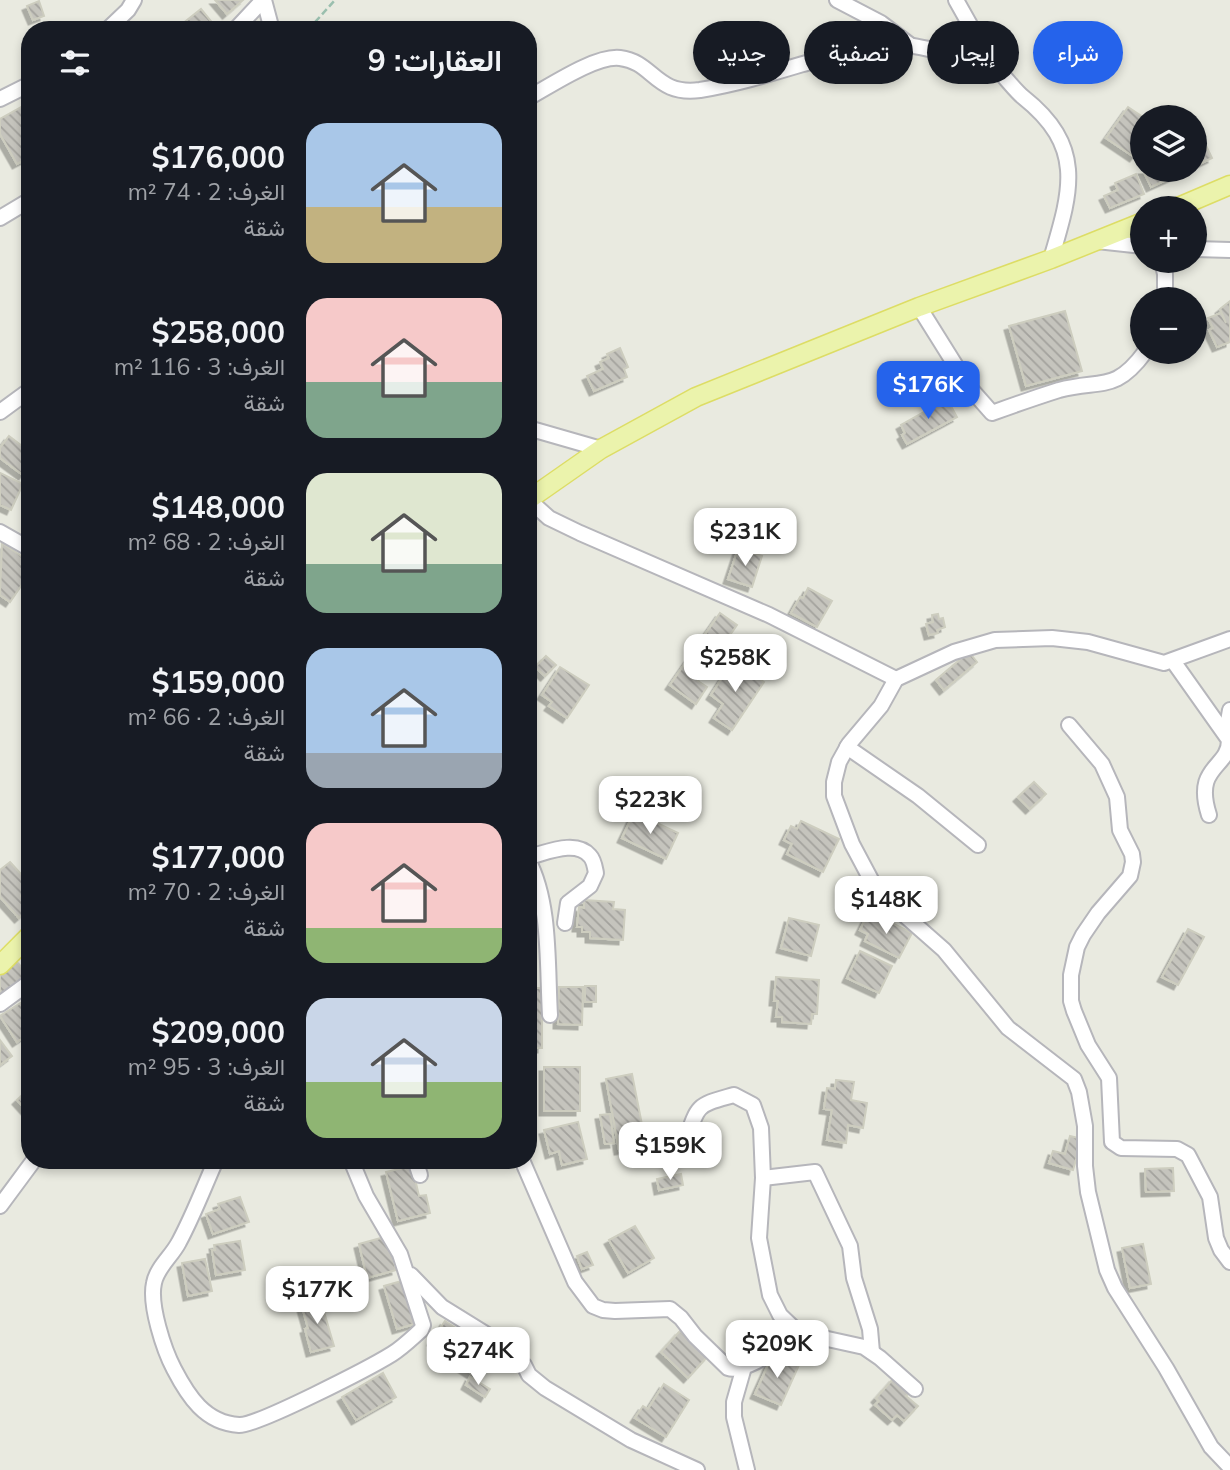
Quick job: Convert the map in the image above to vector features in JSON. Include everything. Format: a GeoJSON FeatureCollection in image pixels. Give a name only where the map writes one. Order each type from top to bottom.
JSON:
{"type":"FeatureCollection","features":[{"type":"Feature","properties":{"kind":"main road"},"geometry":{"type":"LineString","coordinates":[[1205,196],[1230,186]]}},
{"type":"Feature","properties":{"kind":"main road"},"geometry":{"type":"LineString","coordinates":[[537,494],[601,449],[696,397],[919,307],[1130,227]]}},
{"type":"Feature","properties":{"kind":"main road"},"geometry":{"type":"LineString","coordinates":[[0,965],[21,944]]}},
{"type":"Feature","properties":{"kind":"street"},"geometry":{"type":"LineString","coordinates":[[116,21],[134,0]]}},
{"type":"Feature","properties":{"kind":"street"},"geometry":{"type":"LineString","coordinates":[[244,21],[264,0]]}},
{"type":"Feature","properties":{"kind":"street"},"geometry":{"type":"LineString","coordinates":[[264,0],[270,21]]}},
{"type":"Feature","properties":{"kind":"street"},"geometry":{"type":"LineString","coordinates":[[837,0],[877,21]]}},
{"type":"Feature","properties":{"kind":"street"},"geometry":{"type":"LineString","coordinates":[[956,0],[968,21]]}},
{"type":"Feature","properties":{"kind":"street"},"geometry":{"type":"LineString","coordinates":[[537,93],[596,62],[618,57],[637,63],[672,90],[691,91],[713,88],[804,63]]}},
{"type":"Feature","properties":{"kind":"street"},"geometry":{"type":"LineString","coordinates":[[1009,84],[1055,129],[1065,152],[1069,174],[1068,201],[1051,259]]}},
{"type":"Feature","properties":{"kind":"street"},"geometry":{"type":"LineString","coordinates":[[0,99],[21,89]]}},
{"type":"Feature","properties":{"kind":"street"},"geometry":{"type":"LineString","coordinates":[[0,218],[21,205]]}},
{"type":"Feature","properties":{"kind":"street"},"geometry":{"type":"LineString","coordinates":[[1097,241],[1130,245]]}},
{"type":"Feature","properties":{"kind":"street"},"geometry":{"type":"LineString","coordinates":[[1207,249],[1230,250]]}},
{"type":"Feature","properties":{"kind":"street"},"geometry":{"type":"LineString","coordinates":[[919,307],[968,387],[992,413],[1062,390],[1105,384],[1132,370],[1136,364]]}},
{"type":"Feature","properties":{"kind":"street"},"geometry":{"type":"LineString","coordinates":[[0,412],[21,397]]}},
{"type":"Feature","properties":{"kind":"street"},"geometry":{"type":"LineString","coordinates":[[537,431],[601,449]]}},
{"type":"Feature","properties":{"kind":"street"},"geometry":{"type":"LineString","coordinates":[[537,507],[549,518],[580,533],[769,615],[896,679]]}},
{"type":"Feature","properties":{"kind":"street"},"geometry":{"type":"LineString","coordinates":[[0,532],[21,544]]}},
{"type":"Feature","properties":{"kind":"street"},"geometry":{"type":"LineString","coordinates":[[1230,639],[1164,663],[1088,642],[1052,638],[1012,638],[978,644],[954,652],[896,679],[881,706],[848,747],[839,762],[834,782],[834,796],[852,844],[877,891],[944,950],[1008,1028],[1074,1079],[1085,1126],[1088,1192],[1107,1270],[1115,1288],[1166,1368],[1211,1447],[1230,1467]]}},
{"type":"Feature","properties":{"kind":"street"},"geometry":{"type":"LineString","coordinates":[[1173,661],[1226,733]]}},
{"type":"Feature","properties":{"kind":"street"},"geometry":{"type":"LineString","coordinates":[[1209,815],[1205,802],[1206,780],[1229,747],[1226,733],[1230,710]]}},
{"type":"Feature","properties":{"kind":"street"},"geometry":{"type":"LineString","coordinates":[[1069,725],[1102,764],[1117,797],[1120,830],[1133,862],[1130,876],[1098,913],[1077,947],[1071,975],[1073,1012],[1088,1045],[1109,1078],[1112,1142],[1121,1148],[1177,1149],[1188,1155],[1210,1197],[1216,1238],[1230,1262]]}},
{"type":"Feature","properties":{"kind":"street"},"geometry":{"type":"LineString","coordinates":[[848,747],[918,796],[978,845]]}},
{"type":"Feature","properties":{"kind":"street"},"geometry":{"type":"LineString","coordinates":[[537,856],[562,848],[579,848],[592,857],[596,873],[590,886],[568,903],[565,923]]}},
{"type":"Feature","properties":{"kind":"street"},"geometry":{"type":"LineString","coordinates":[[537,881],[544,912],[550,1015]]}},
{"type":"Feature","properties":{"kind":"street"},"geometry":{"type":"LineString","coordinates":[[0,1004],[21,989]]}},
{"type":"Feature","properties":{"kind":"street"},"geometry":{"type":"LineString","coordinates":[[687,1138],[695,1112],[704,1103],[734,1095],[753,1105],[761,1128],[763,1178],[759,1238],[770,1296],[780,1315],[802,1335],[856,1344],[872,1352],[915,1389]]}},
{"type":"Feature","properties":{"kind":"street"},"geometry":{"type":"LineString","coordinates":[[0,1206],[27,1169]]}},
{"type":"Feature","properties":{"kind":"street"},"geometry":{"type":"LineString","coordinates":[[212,1169],[178,1244],[159,1270],[154,1282],[153,1296],[166,1354],[192,1399],[211,1417],[240,1425],[250,1423],[395,1352],[421,1330],[423,1325],[407,1272],[366,1196],[355,1169]]}},
{"type":"Feature","properties":{"kind":"street"},"geometry":{"type":"LineString","coordinates":[[526,1169],[575,1282],[593,1306],[615,1311],[670,1309],[728,1368],[734,1370],[802,1335]]}},
{"type":"Feature","properties":{"kind":"street"},"geometry":{"type":"LineString","coordinates":[[763,1178],[815,1172],[850,1246],[854,1278],[870,1329],[872,1352]]}},
{"type":"Feature","properties":{"kind":"street"},"geometry":{"type":"LineString","coordinates":[[407,1272],[442,1307],[505,1346],[524,1365],[529,1375],[545,1388],[631,1440],[696,1470]]}},
{"type":"Feature","properties":{"kind":"street"},"geometry":{"type":"LineString","coordinates":[[744,1367],[734,1402],[734,1417],[747,1470]]}},
{"type":"Feature","properties":{"kind":"path"},"geometry":{"type":"LineString","coordinates":[[316,21],[335,0]]}},
{"type":"Feature","properties":{"kind":"building"},"geometry":{"type":"Polygon","coordinates":[[[215,0],[243,0],[227,14],[215,0]]]}},
{"type":"Feature","properties":{"kind":"building"},"geometry":{"type":"Polygon","coordinates":[[[39,1],[44,16],[33,20],[27,6],[39,1]]]}},
{"type":"Feature","properties":{"kind":"building"},"geometry":{"type":"Polygon","coordinates":[[[201,9],[211,21],[186,21],[201,9]]]}},
{"type":"Feature","properties":{"kind":"building"},"geometry":{"type":"Polygon","coordinates":[[[21,107],[21,162],[17,164],[0,134],[0,119],[21,107]]]}},
{"type":"Feature","properties":{"kind":"building"},"geometry":{"type":"Polygon","coordinates":[[[1128,107],[1130,108],[1130,154],[1106,138],[1128,107]]]}},
{"type":"Feature","properties":{"kind":"building"},"geometry":{"type":"Polygon","coordinates":[[[1207,148],[1212,158],[1207,160],[1207,148]]]}},
{"type":"Feature","properties":{"kind":"building"},"geometry":{"type":"Polygon","coordinates":[[[1130,177],[1130,182],[1139,182],[1144,194],[1130,196],[1130,200],[1110,208],[1104,196],[1118,190],[1115,183],[1130,177]]]}},
{"type":"Feature","properties":{"kind":"building"},"geometry":{"type":"Polygon","coordinates":[[[1149,182],[1162,182],[1151,187],[1149,182]]]}},
{"type":"Feature","properties":{"kind":"building"},"geometry":{"type":"Polygon","coordinates":[[[1230,301],[1230,342],[1217,347],[1209,330],[1213,328],[1208,318],[1221,313],[1226,323],[1220,309],[1230,301]]]}},
{"type":"Feature","properties":{"kind":"building"},"geometry":{"type":"Polygon","coordinates":[[[1065,311],[1082,371],[1026,386],[1009,326],[1065,311]]]}},
{"type":"Feature","properties":{"kind":"building"},"geometry":{"type":"Polygon","coordinates":[[[620,348],[628,367],[624,369],[627,377],[594,391],[587,376],[603,369],[600,362],[609,358],[607,354],[620,348]]]}},
{"type":"Feature","properties":{"kind":"building"},"geometry":{"type":"Polygon","coordinates":[[[947,399],[957,417],[907,444],[901,425],[947,399]]]}},
{"type":"Feature","properties":{"kind":"building"},"geometry":{"type":"Polygon","coordinates":[[[9,436],[21,445],[21,474],[0,458],[0,448],[9,436]]]}},
{"type":"Feature","properties":{"kind":"building"},"geometry":{"type":"Polygon","coordinates":[[[0,473],[21,483],[21,488],[11,510],[0,505],[0,473]]]}},
{"type":"Feature","properties":{"kind":"building"},"geometry":{"type":"Polygon","coordinates":[[[2,543],[21,556],[21,586],[10,602],[0,595],[2,543]]]}},
{"type":"Feature","properties":{"kind":"building"},"geometry":{"type":"Polygon","coordinates":[[[738,549],[762,556],[752,587],[728,579],[738,549]]]}},
{"type":"Feature","properties":{"kind":"building"},"geometry":{"type":"Polygon","coordinates":[[[808,588],[832,601],[817,627],[791,613],[808,588]]]}},
{"type":"Feature","properties":{"kind":"building"},"geometry":{"type":"Polygon","coordinates":[[[720,613],[737,625],[698,681],[707,687],[696,704],[670,685],[720,613]]]}},
{"type":"Feature","properties":{"kind":"building"},"geometry":{"type":"Polygon","coordinates":[[[938,614],[939,619],[943,618],[945,627],[937,630],[938,633],[929,635],[926,624],[933,622],[932,615],[938,614]]]}},
{"type":"Feature","properties":{"kind":"building"},"geometry":{"type":"Polygon","coordinates":[[[969,652],[977,662],[944,690],[936,680],[969,652]]]}},
{"type":"Feature","properties":{"kind":"building"},"geometry":{"type":"Polygon","coordinates":[[[546,656],[556,665],[545,676],[537,669],[537,665],[546,656]]]}},
{"type":"Feature","properties":{"kind":"building"},"geometry":{"type":"Polygon","coordinates":[[[733,661],[764,682],[732,730],[714,718],[723,704],[711,695],[733,661]]]}},
{"type":"Feature","properties":{"kind":"building"},"geometry":{"type":"Polygon","coordinates":[[[560,667],[589,685],[567,718],[549,706],[552,702],[542,695],[560,667]]]}},
{"type":"Feature","properties":{"kind":"building"},"geometry":{"type":"Polygon","coordinates":[[[1034,782],[1046,794],[1030,809],[1018,797],[1034,782]]]}},
{"type":"Feature","properties":{"kind":"building"},"geometry":{"type":"Polygon","coordinates":[[[642,816],[678,833],[666,859],[622,838],[632,817],[640,820],[642,816]]]}},
{"type":"Feature","properties":{"kind":"building"},"geometry":{"type":"Polygon","coordinates":[[[801,821],[839,839],[823,872],[787,854],[792,844],[784,840],[791,826],[797,829],[801,821]]]}},
{"type":"Feature","properties":{"kind":"building"},"geometry":{"type":"Polygon","coordinates":[[[10,862],[21,874],[19,918],[0,897],[0,870],[10,862]]]}},
{"type":"Feature","properties":{"kind":"building"},"geometry":{"type":"Polygon","coordinates":[[[584,900],[614,902],[613,909],[625,910],[623,940],[590,938],[590,932],[582,932],[582,927],[577,927],[579,907],[584,908],[584,900]]]}},
{"type":"Feature","properties":{"kind":"building"},"geometry":{"type":"Polygon","coordinates":[[[867,916],[876,920],[878,916],[912,933],[899,958],[865,941],[868,934],[860,930],[867,916]]]}},
{"type":"Feature","properties":{"kind":"building"},"geometry":{"type":"Polygon","coordinates":[[[789,918],[819,925],[811,956],[781,948],[789,918]]]}},
{"type":"Feature","properties":{"kind":"building"},"geometry":{"type":"Polygon","coordinates":[[[1188,929],[1204,937],[1178,985],[1162,977],[1188,929]]]}},
{"type":"Feature","properties":{"kind":"building"},"geometry":{"type":"Polygon","coordinates":[[[860,951],[892,966],[879,993],[847,978],[860,951]]]}},
{"type":"Feature","properties":{"kind":"building"},"geometry":{"type":"Polygon","coordinates":[[[14,959],[21,966],[21,980],[0,999],[0,971],[14,959]]]}},
{"type":"Feature","properties":{"kind":"building"},"geometry":{"type":"Polygon","coordinates":[[[776,977],[819,980],[817,1014],[812,1014],[811,1024],[782,1022],[782,1017],[776,1017],[776,977]]]}},
{"type":"Feature","properties":{"kind":"building"},"geometry":{"type":"Polygon","coordinates":[[[585,986],[596,986],[596,1002],[585,1002],[585,986]]]}},
{"type":"Feature","properties":{"kind":"building"},"geometry":{"type":"Polygon","coordinates":[[[559,987],[583,987],[582,1025],[558,1024],[559,987]]]}},
{"type":"Feature","properties":{"kind":"building"},"geometry":{"type":"Polygon","coordinates":[[[537,988],[542,988],[542,1048],[537,1048],[537,988]]]}},
{"type":"Feature","properties":{"kind":"building"},"geometry":{"type":"Polygon","coordinates":[[[21,1003],[21,1039],[17,1042],[0,1016],[21,1003]]]}},
{"type":"Feature","properties":{"kind":"building"},"geometry":{"type":"Polygon","coordinates":[[[0,1040],[12,1056],[0,1065],[0,1040]]]}},
{"type":"Feature","properties":{"kind":"building"},"geometry":{"type":"Polygon","coordinates":[[[544,1067],[580,1067],[580,1111],[544,1111],[544,1067]]]}},
{"type":"Feature","properties":{"kind":"building"},"geometry":{"type":"Polygon","coordinates":[[[632,1074],[646,1145],[619,1150],[606,1079],[632,1074]]]}},
{"type":"Feature","properties":{"kind":"building"},"geometry":{"type":"Polygon","coordinates":[[[836,1080],[854,1082],[851,1100],[867,1103],[863,1128],[848,1125],[846,1143],[827,1140],[832,1110],[824,1109],[827,1088],[835,1089],[836,1080]]]}},
{"type":"Feature","properties":{"kind":"building"},"geometry":{"type":"Polygon","coordinates":[[[610,1114],[614,1143],[605,1144],[600,1115],[610,1114]]]}},
{"type":"Feature","properties":{"kind":"building"},"geometry":{"type":"Polygon","coordinates":[[[578,1122],[587,1159],[562,1165],[559,1151],[550,1154],[544,1130],[578,1122]]]}},
{"type":"Feature","properties":{"kind":"building"},"geometry":{"type":"Polygon","coordinates":[[[1070,1136],[1082,1139],[1073,1170],[1049,1163],[1053,1151],[1065,1154],[1070,1136]]]}},
{"type":"Feature","properties":{"kind":"building"},"geometry":{"type":"Polygon","coordinates":[[[1173,1168],[1174,1191],[1146,1192],[1145,1169],[1173,1168]]]}},
{"type":"Feature","properties":{"kind":"building"},"geometry":{"type":"Polygon","coordinates":[[[413,1169],[419,1196],[426,1195],[430,1213],[398,1221],[386,1172],[413,1169]]]}},
{"type":"Feature","properties":{"kind":"building"},"geometry":{"type":"Polygon","coordinates":[[[681,1174],[683,1185],[659,1190],[657,1179],[681,1174]]]}},
{"type":"Feature","properties":{"kind":"building"},"geometry":{"type":"Polygon","coordinates":[[[240,1197],[249,1222],[213,1234],[206,1214],[220,1209],[218,1204],[240,1197]]]}},
{"type":"Feature","properties":{"kind":"building"},"geometry":{"type":"Polygon","coordinates":[[[635,1226],[654,1258],[628,1273],[609,1240],[635,1226]]]}},
{"type":"Feature","properties":{"kind":"building"},"geometry":{"type":"Polygon","coordinates":[[[388,1236],[396,1270],[367,1278],[359,1244],[388,1236]]]}},
{"type":"Feature","properties":{"kind":"building"},"geometry":{"type":"Polygon","coordinates":[[[240,1241],[245,1270],[216,1275],[212,1250],[215,1250],[214,1245],[240,1241]]]}},
{"type":"Feature","properties":{"kind":"building"},"geometry":{"type":"Polygon","coordinates":[[[1143,1244],[1151,1284],[1130,1288],[1122,1248],[1143,1244]]]}},
{"type":"Feature","properties":{"kind":"building"},"geometry":{"type":"Polygon","coordinates":[[[587,1252],[593,1265],[582,1269],[577,1256],[587,1252]]]}},
{"type":"Feature","properties":{"kind":"building"},"geometry":{"type":"Polygon","coordinates":[[[205,1259],[212,1291],[188,1296],[182,1263],[205,1259]]]}},
{"type":"Feature","properties":{"kind":"building"},"geometry":{"type":"Polygon","coordinates":[[[405,1280],[418,1323],[397,1329],[384,1286],[405,1280]]]}},
{"type":"Feature","properties":{"kind":"building"},"geometry":{"type":"Polygon","coordinates":[[[320,1298],[334,1346],[311,1352],[301,1303],[320,1298]]]}},
{"type":"Feature","properties":{"kind":"building"},"geometry":{"type":"Polygon","coordinates":[[[445,1321],[493,1353],[477,1377],[439,1352],[442,1348],[432,1341],[445,1321]]]}},
{"type":"Feature","properties":{"kind":"building"},"geometry":{"type":"Polygon","coordinates":[[[680,1331],[708,1356],[688,1378],[661,1352],[680,1331]]]}},
{"type":"Feature","properties":{"kind":"building"},"geometry":{"type":"Polygon","coordinates":[[[773,1354],[799,1365],[781,1405],[755,1394],[773,1354]]]}},
{"type":"Feature","properties":{"kind":"building"},"geometry":{"type":"Polygon","coordinates":[[[383,1373],[396,1397],[356,1420],[342,1397],[383,1373]]]}},
{"type":"Feature","properties":{"kind":"building"},"geometry":{"type":"Polygon","coordinates":[[[470,1377],[490,1389],[485,1397],[466,1385],[470,1377]]]}},
{"type":"Feature","properties":{"kind":"building"},"geometry":{"type":"Polygon","coordinates":[[[894,1378],[910,1392],[906,1396],[918,1406],[904,1421],[897,1415],[892,1420],[875,1405],[879,1401],[876,1398],[894,1378]]]}},
{"type":"Feature","properties":{"kind":"building"},"geometry":{"type":"Polygon","coordinates":[[[664,1384],[689,1400],[666,1437],[635,1418],[643,1406],[648,1409],[664,1384]]]}}]}
